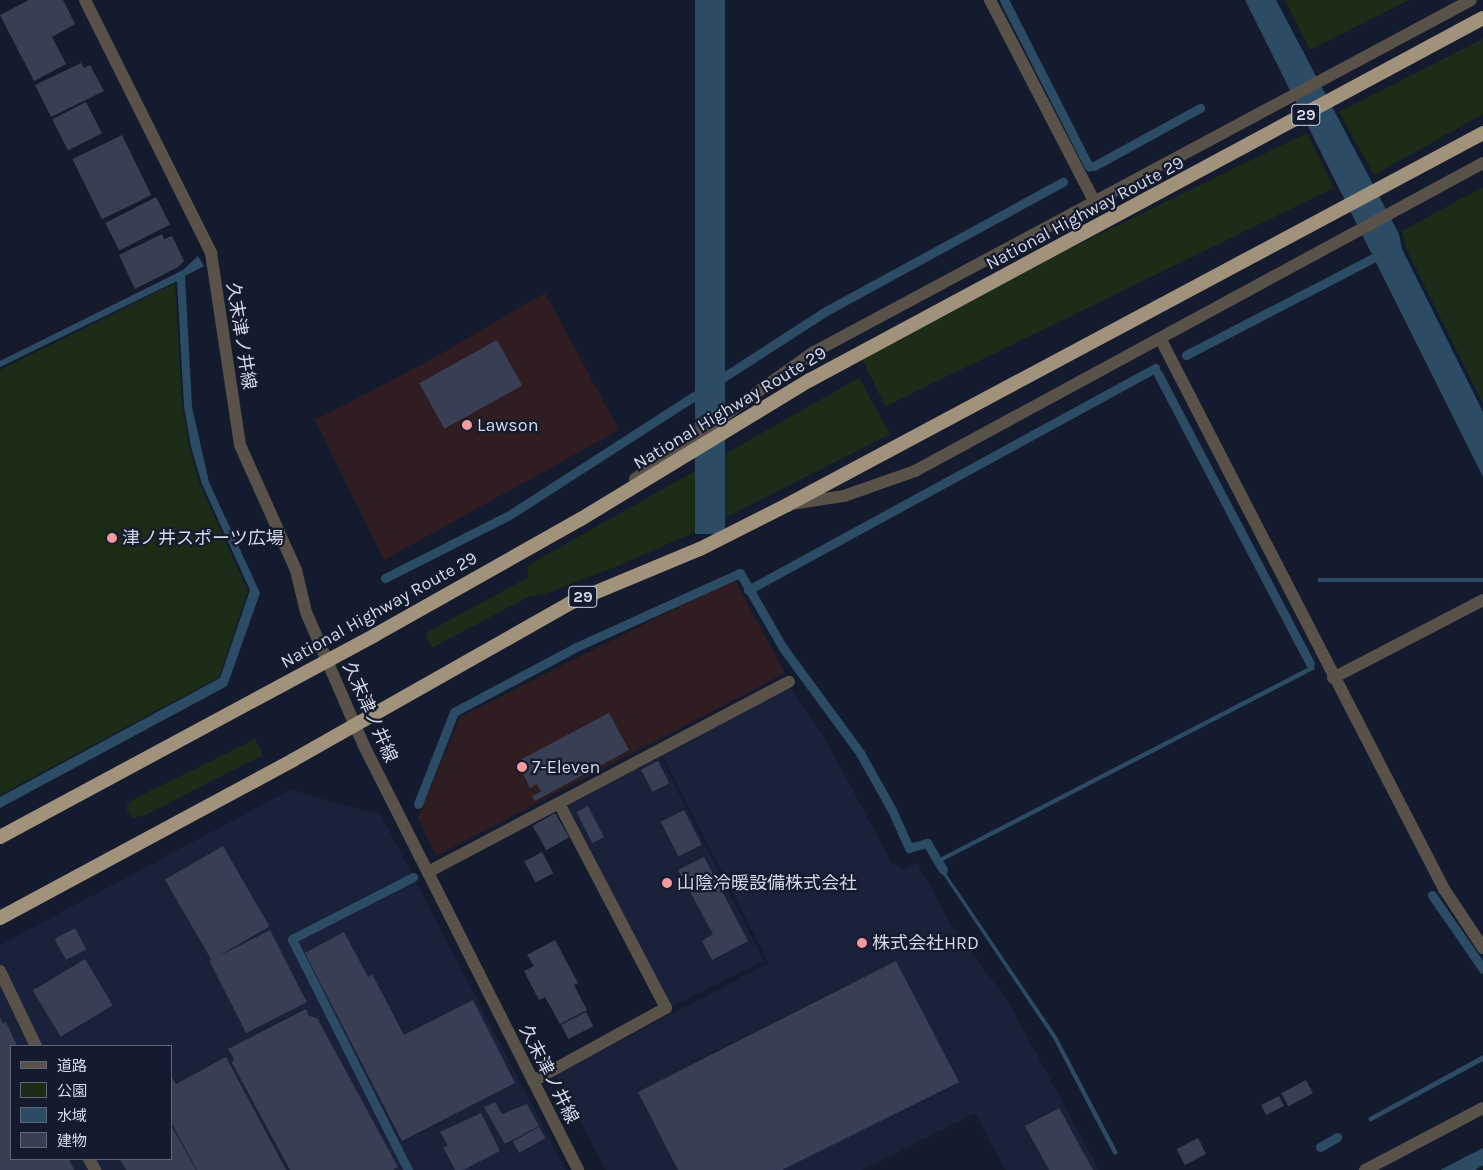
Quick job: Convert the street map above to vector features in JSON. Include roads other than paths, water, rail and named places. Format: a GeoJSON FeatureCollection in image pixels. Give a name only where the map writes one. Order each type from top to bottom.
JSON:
{"type":"FeatureCollection","features":[{"type":"Feature","properties":{"kind":"highway","name":"National Highway Route 29"},"geometry":{"type":"LineString","coordinates":[[0,837],[327,660],[580,519],[810,380],[1129,211],[1483,18]]}},
{"type":"Feature","properties":{"kind":"highway","name":"29"},"geometry":{"type":"LineString","coordinates":[[0,918],[356,724],[570,602],[700,549],[787,505],[1483,133]]}},
{"type":"Feature","properties":{"kind":"street","name":"久末津ノ井線"},"geometry":{"type":"LineString","coordinates":[[85,0],[210,253],[240,445],[296,570],[306,612],[356,724],[428,872],[578,1170]]}},
{"type":"Feature","properties":{"kind":"street"},"geometry":{"type":"LineString","coordinates":[[990,0],[1094,200]]}},
{"type":"Feature","properties":{"kind":"street"},"geometry":{"type":"LineString","coordinates":[[580,519],[814,352],[1280,100],[1471,0]]}},
{"type":"Feature","properties":{"kind":"street"},"geometry":{"type":"LineString","coordinates":[[787,505],[844,496],[915,471],[1160,340],[1483,163]]}},
{"type":"Feature","properties":{"kind":"street"},"geometry":{"type":"LineString","coordinates":[[1160,340],[1333,678],[1444,889],[1483,948]]}},
{"type":"Feature","properties":{"kind":"street"},"geometry":{"type":"LineString","coordinates":[[1333,678],[1483,600]]}},
{"type":"Feature","properties":{"kind":"street"},"geometry":{"type":"LineString","coordinates":[[428,872],[789,682]]}},
{"type":"Feature","properties":{"kind":"street"},"geometry":{"type":"LineString","coordinates":[[533,1081],[666,1008],[559,803]]}},
{"type":"Feature","properties":{"kind":"street"},"geometry":{"type":"LineString","coordinates":[[0,971],[36,1045]]}},
{"type":"Feature","properties":{"kind":"street"},"geometry":{"type":"LineString","coordinates":[[1365,1170],[1483,1108]]}},
{"type":"Feature","properties":{"kind":"water"},"geometry":{"type":"Polygon","coordinates":[[[695,0],[725,0],[725,534],[695,534],[695,0]]]}},
{"type":"Feature","properties":{"kind":"water"},"geometry":{"type":"Polygon","coordinates":[[[1245,0],[1276,0],[1399,234],[1402,249],[1483,412],[1483,477],[1245,0]]]}},
{"type":"Feature","properties":{"kind":"water"},"geometry":{"type":"Polygon","coordinates":[[[198,256],[204,266],[185,276],[192,407],[209,482],[260,593],[227,686],[0,808],[0,797],[220,678],[250,590],[202,484],[191,447],[184,406],[177,281],[0,367],[0,361],[183,270],[198,256]]]}},
{"type":"Feature","properties":{"kind":"water"},"geometry":{"type":"Polygon","coordinates":[[[1318,578],[1483,578],[1483,582],[1318,582],[1318,578]]]}},
{"type":"Feature","properties":{"kind":"water"},"geometry":{"type":"Polygon","coordinates":[[[1313,665],[1315,669],[939,863],[1057,1037],[1118,1153],[1114,1155],[1053,1038],[934,861],[1313,665]]]}},
{"type":"Feature","properties":{"kind":"water"},"geometry":{"type":"Polygon","coordinates":[[[1483,1055],[1483,1061],[1370,1122],[1368,1118],[1483,1055]]]}},
{"type":"Feature","properties":{"kind":"water"},"geometry":{"type":"Polygon","coordinates":[[[1483,1148],[1483,1165],[1475,1170],[1440,1170],[1483,1148]]]}},
{"type":"Feature","properties":{"kind":"waterway"},"geometry":{"type":"LineString","coordinates":[[1004,0],[1089,167]]}},
{"type":"Feature","properties":{"kind":"waterway"},"geometry":{"type":"LineString","coordinates":[[1094,166],[1200,108]]}},
{"type":"Feature","properties":{"kind":"waterway"},"geometry":{"type":"LineString","coordinates":[[385,578],[511,514],[826,311],[1063,182]]}},
{"type":"Feature","properties":{"kind":"waterway"},"geometry":{"type":"LineString","coordinates":[[1186,355],[1383,253]]}},
{"type":"Feature","properties":{"kind":"waterway"},"geometry":{"type":"LineString","coordinates":[[748,590],[1156,368]]}},
{"type":"Feature","properties":{"kind":"waterway"},"geometry":{"type":"LineString","coordinates":[[1158,374],[1310,664]]}},
{"type":"Feature","properties":{"kind":"waterway"},"geometry":{"type":"LineString","coordinates":[[418,804],[454,712],[576,647],[740,573],[783,648],[860,753],[892,810],[909,848],[927,843],[943,870]]}},
{"type":"Feature","properties":{"kind":"waterway"},"geometry":{"type":"LineString","coordinates":[[408,1170],[292,939],[413,877]]}},
{"type":"Feature","properties":{"kind":"waterway"},"geometry":{"type":"LineString","coordinates":[[1432,895],[1483,969]]}},
{"type":"Feature","properties":{"kind":"waterway"},"geometry":{"type":"LineString","coordinates":[[1320,1147],[1337,1137]]}},
{"type":"Feature","properties":{"kind":"place","name":"Lawson"},"geometry":{"type":"Point","coordinates":[467,425]}},
{"type":"Feature","properties":{"kind":"place","name":"津ノ井スポーツ広場"},"geometry":{"type":"Point","coordinates":[112,538]}},
{"type":"Feature","properties":{"kind":"place","name":"7-Eleven"},"geometry":{"type":"Point","coordinates":[522,767]}},
{"type":"Feature","properties":{"kind":"place","name":"山陰冷暖設備株式会社"},"geometry":{"type":"Point","coordinates":[667,883]}},
{"type":"Feature","properties":{"kind":"place","name":"株式会社HRD"},"geometry":{"type":"Point","coordinates":[862,943]}}]}
